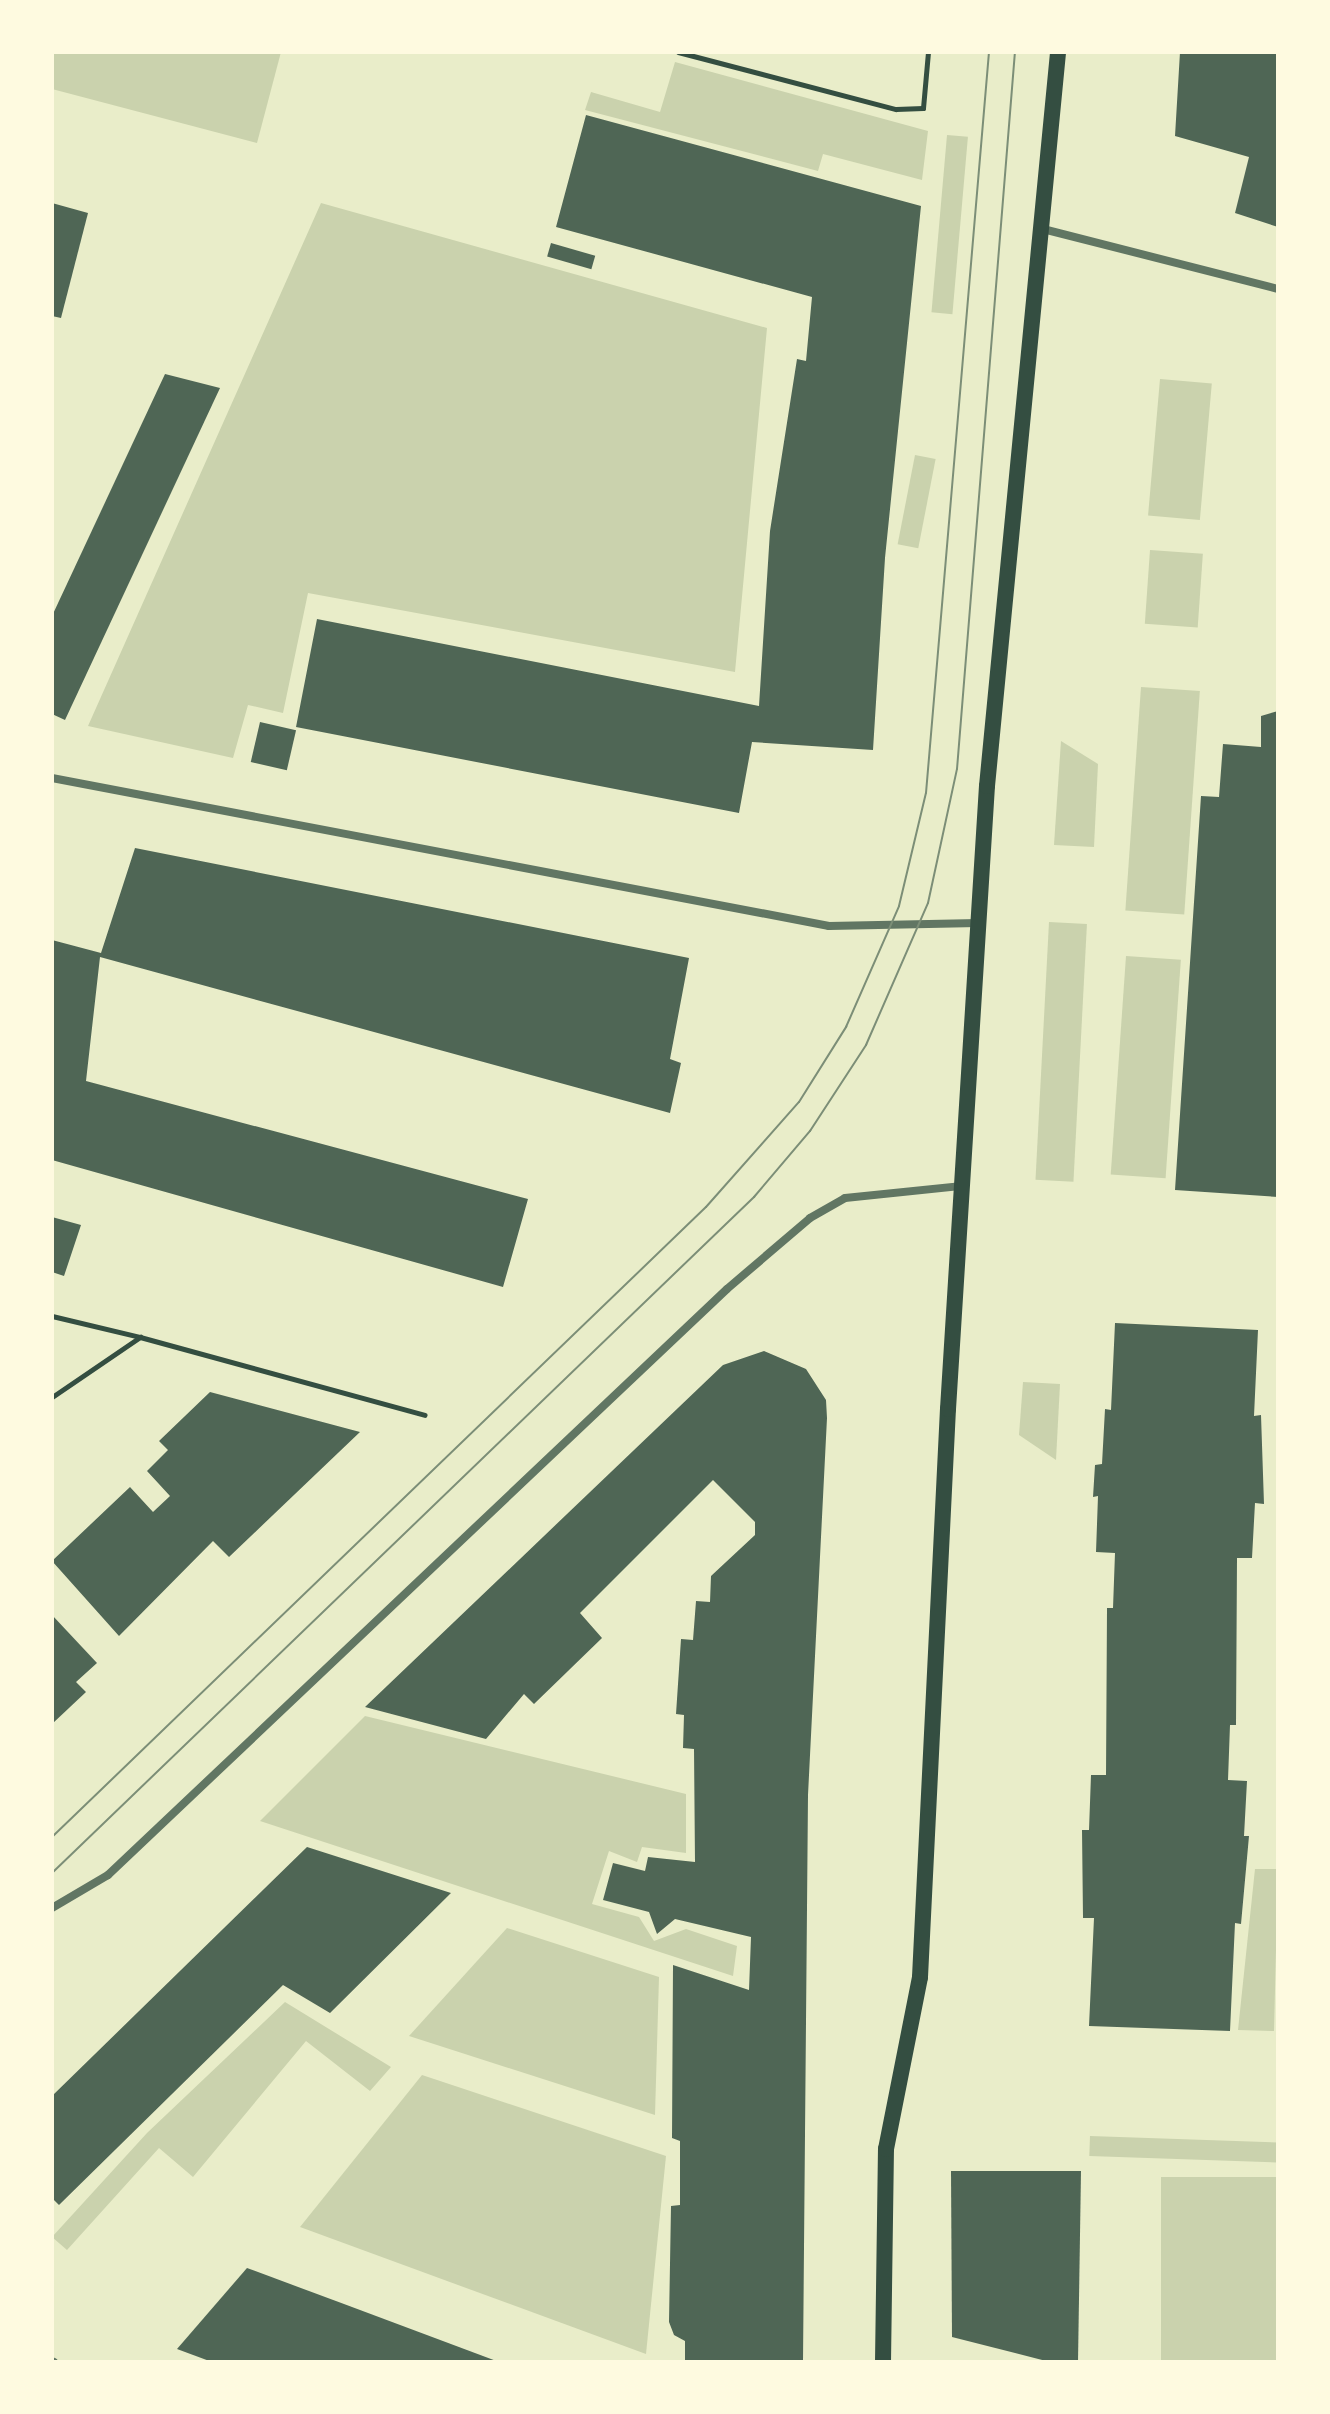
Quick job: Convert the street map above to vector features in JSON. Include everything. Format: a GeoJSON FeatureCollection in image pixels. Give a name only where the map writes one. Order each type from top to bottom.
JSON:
{"type":"FeatureCollection","features":[{"type":"Feature","properties":{"kind":"main road"},"geometry":{"type":"LineString","coordinates":[[883,2362],[886,2149],[920,1977],[978,923],[1037,227],[1058,52]]}},
{"type":"Feature","properties":{"kind":"street"},"geometry":{"type":"LineString","coordinates":[[1037,227],[1278,289]]}},
{"type":"Feature","properties":{"kind":"street"},"geometry":{"type":"LineString","coordinates":[[52,778],[829,926],[978,923]]}},
{"type":"Feature","properties":{"kind":"street"},"geometry":{"type":"LineString","coordinates":[[52,1908],[108,1875],[727,1289],[810,1218],[856,1195],[962,1186]]}},
{"type":"Feature","properties":{"kind":"path"},"geometry":{"type":"LineString","coordinates":[[678,52],[896,109],[923,108],[928,52]]}},
{"type":"Feature","properties":{"kind":"path"},"geometry":{"type":"LineString","coordinates":[[52,1316],[425,1415]]}},
{"type":"Feature","properties":{"kind":"path"},"geometry":{"type":"LineString","coordinates":[[52,1397],[140,1337]]}},
{"type":"Feature","properties":{"kind":"green space"},"geometry":{"type":"Polygon","coordinates":[[[52,52],[281,52],[257,143],[52,89],[52,52]]]}},
{"type":"Feature","properties":{"kind":"green space"},"geometry":{"type":"Polygon","coordinates":[[[675,62],[928,131],[922,180],[823,154],[818,171],[585,110],[591,92],[660,112],[675,62]]]}},
{"type":"Feature","properties":{"kind":"green space"},"geometry":{"type":"Polygon","coordinates":[[[947,135],[968,137],[952,314],[931,312],[947,135]]]}},
{"type":"Feature","properties":{"kind":"green space"},"geometry":{"type":"Polygon","coordinates":[[[321,203],[767,328],[735,672],[308,593],[283,713],[248,705],[233,758],[88,726],[321,203]]]}},
{"type":"Feature","properties":{"kind":"green space"},"geometry":{"type":"Polygon","coordinates":[[[1160,379],[1212,384],[1200,520],[1148,515],[1160,379]]]}},
{"type":"Feature","properties":{"kind":"green space"},"geometry":{"type":"Polygon","coordinates":[[[915,455],[936,459],[918,548],[898,544],[915,455]]]}},
{"type":"Feature","properties":{"kind":"green space"},"geometry":{"type":"Polygon","coordinates":[[[1150,550],[1203,554],[1198,628],[1145,624],[1150,550]]]}},
{"type":"Feature","properties":{"kind":"green space"},"geometry":{"type":"Polygon","coordinates":[[[1141,687],[1200,691],[1184,915],[1125,910],[1141,687]]]}},
{"type":"Feature","properties":{"kind":"green space"},"geometry":{"type":"Polygon","coordinates":[[[1061,741],[1098,764],[1094,847],[1054,845],[1061,741]]]}},
{"type":"Feature","properties":{"kind":"green space"},"geometry":{"type":"Polygon","coordinates":[[[1049,922],[1087,924],[1073,1182],[1035,1180],[1049,922]]]}},
{"type":"Feature","properties":{"kind":"green space"},"geometry":{"type":"Polygon","coordinates":[[[1126,956],[1181,960],[1166,1178],[1111,1174],[1126,956]]]}},
{"type":"Feature","properties":{"kind":"green space"},"geometry":{"type":"Polygon","coordinates":[[[1023,1382],[1060,1384],[1056,1460],[1019,1435],[1023,1382]]]}},
{"type":"Feature","properties":{"kind":"green space"},"geometry":{"type":"Polygon","coordinates":[[[365,1716],[686,1794],[686,1853],[642,1847],[637,1862],[609,1851],[592,1904],[639,1917],[654,1941],[686,1929],[737,1946],[733,1976],[260,1821],[365,1716]]]}},
{"type":"Feature","properties":{"kind":"green space"},"geometry":{"type":"Polygon","coordinates":[[[1255,1869],[1278,1869],[1274,2031],[1238,2030],[1255,1869]]]}},
{"type":"Feature","properties":{"kind":"green space"},"geometry":{"type":"Polygon","coordinates":[[[507,1928],[659,1977],[655,2115],[409,2036],[507,1928]]]}},
{"type":"Feature","properties":{"kind":"green space"},"geometry":{"type":"Polygon","coordinates":[[[285,2002],[391,2067],[370,2091],[306,2041],[193,2177],[159,2148],[67,2250],[52,2237],[147,2133],[285,2002]]]}},
{"type":"Feature","properties":{"kind":"green space"},"geometry":{"type":"Polygon","coordinates":[[[422,2075],[666,2156],[646,2354],[300,2227],[422,2075]]]}},
{"type":"Feature","properties":{"kind":"green space"},"geometry":{"type":"Polygon","coordinates":[[[1090,2136],[1278,2143],[1277,2163],[1089,2156],[1090,2136]]]}},
{"type":"Feature","properties":{"kind":"green space"},"geometry":{"type":"Polygon","coordinates":[[[1161,2177],[1278,2177],[1278,2362],[1161,2362],[1161,2177]]]}},
{"type":"Feature","properties":{"kind":"building"},"geometry":{"type":"Polygon","coordinates":[[[1180,52],[1278,52],[1278,227],[1235,213],[1249,157],[1175,136],[1180,52]]]}},
{"type":"Feature","properties":{"kind":"building"},"geometry":{"type":"Polygon","coordinates":[[[586,115],[921,206],[885,558],[873,750],[752,742],[739,813],[296,727],[317,619],[759,706],[770,531],[797,359],[806,361],[812,297],[556,227],[586,115]]]}},
{"type":"Feature","properties":{"kind":"building"},"geometry":{"type":"Polygon","coordinates":[[[52,203],[88,213],[61,318],[52,316],[52,203]]]}},
{"type":"Feature","properties":{"kind":"building"},"geometry":{"type":"Polygon","coordinates":[[[551,243],[595,256],[591,269],[547,256],[551,243]]]}},
{"type":"Feature","properties":{"kind":"building"},"geometry":{"type":"Polygon","coordinates":[[[165,374],[220,388],[65,720],[52,714],[52,616],[165,374]]]}},
{"type":"Feature","properties":{"kind":"building"},"geometry":{"type":"Polygon","coordinates":[[[1278,711],[1278,1197],[1175,1190],[1201,796],[1219,797],[1223,744],[1261,747],[1261,716],[1278,711]]]}},
{"type":"Feature","properties":{"kind":"building"},"geometry":{"type":"Polygon","coordinates":[[[260,722],[296,730],[287,770],[251,762],[260,722]]]}},
{"type":"Feature","properties":{"kind":"building"},"geometry":{"type":"Polygon","coordinates":[[[135,848],[689,958],[670,1059],[681,1063],[670,1113],[100,957],[86,1081],[528,1199],[503,1287],[52,1160],[52,940],[101,953],[135,848]]]}},
{"type":"Feature","properties":{"kind":"building"},"geometry":{"type":"Polygon","coordinates":[[[52,1217],[81,1225],[64,1276],[52,1272],[52,1217]]]}},
{"type":"Feature","properties":{"kind":"building"},"geometry":{"type":"Polygon","coordinates":[[[1115,1323],[1258,1330],[1254,1416],[1261,1415],[1264,1504],[1255,1503],[1252,1558],[1237,1558],[1236,1725],[1230,1725],[1228,1780],[1247,1781],[1244,1836],[1249,1836],[1241,1924],[1235,1923],[1230,2031],[1089,2026],[1094,1918],[1083,1918],[1082,1830],[1089,1830],[1091,1775],[1106,1775],[1107,1608],[1113,1608],[1115,1553],[1096,1552],[1098,1496],[1093,1497],[1095,1465],[1102,1464],[1105,1409],[1111,1410],[1115,1323]]]}},
{"type":"Feature","properties":{"kind":"building"},"geometry":{"type":"Polygon","coordinates":[[[764,1351],[806,1369],[826,1400],[827,1418],[808,1795],[803,2362],[685,2362],[685,2341],[674,2335],[669,2322],[671,2206],[680,2205],[680,2141],[672,2138],[673,1965],[749,1990],[751,1937],[675,1919],[657,1934],[649,1912],[603,1900],[613,1863],[645,1871],[648,1857],[695,1862],[694,1749],[683,1748],[684,1715],[676,1714],[681,1639],[693,1640],[696,1601],[710,1602],[711,1576],[755,1535],[755,1522],[713,1480],[580,1613],[602,1638],[534,1704],[524,1694],[486,1739],[365,1707],[723,1365],[764,1351]]]}},
{"type":"Feature","properties":{"kind":"building"},"geometry":{"type":"Polygon","coordinates":[[[210,1392],[360,1432],[229,1557],[213,1541],[119,1636],[52,1561],[130,1487],[153,1512],[170,1496],[147,1471],[168,1450],[159,1441],[210,1392]]]}},
{"type":"Feature","properties":{"kind":"building"},"geometry":{"type":"Polygon","coordinates":[[[52,1615],[97,1663],[76,1682],[86,1692],[52,1724],[52,1615]]]}},
{"type":"Feature","properties":{"kind":"building"},"geometry":{"type":"Polygon","coordinates":[[[307,1847],[451,1893],[330,2013],[283,1985],[59,2205],[52,2198],[52,2096],[307,1847]]]}},
{"type":"Feature","properties":{"kind":"building"},"geometry":{"type":"Polygon","coordinates":[[[951,2171],[1081,2171],[1078,2362],[1050,2362],[952,2337],[951,2171]]]}},
{"type":"Feature","properties":{"kind":"building"},"geometry":{"type":"Polygon","coordinates":[[[247,2268],[499,2362],[212,2362],[177,2349],[247,2268]]]}},
{"type":"Feature","properties":{"kind":"tram line"},"geometry":{"type":"LineString","coordinates":[[52,1837],[706,1207],[799,1102],[846,1027],[899,906],[926,793],[989,52]]}},
{"type":"Feature","properties":{"kind":"tram line"},"geometry":{"type":"LineString","coordinates":[[52,1873],[754,1197],[810,1131],[866,1045],[928,903],[957,769],[1015,52]]}}]}
